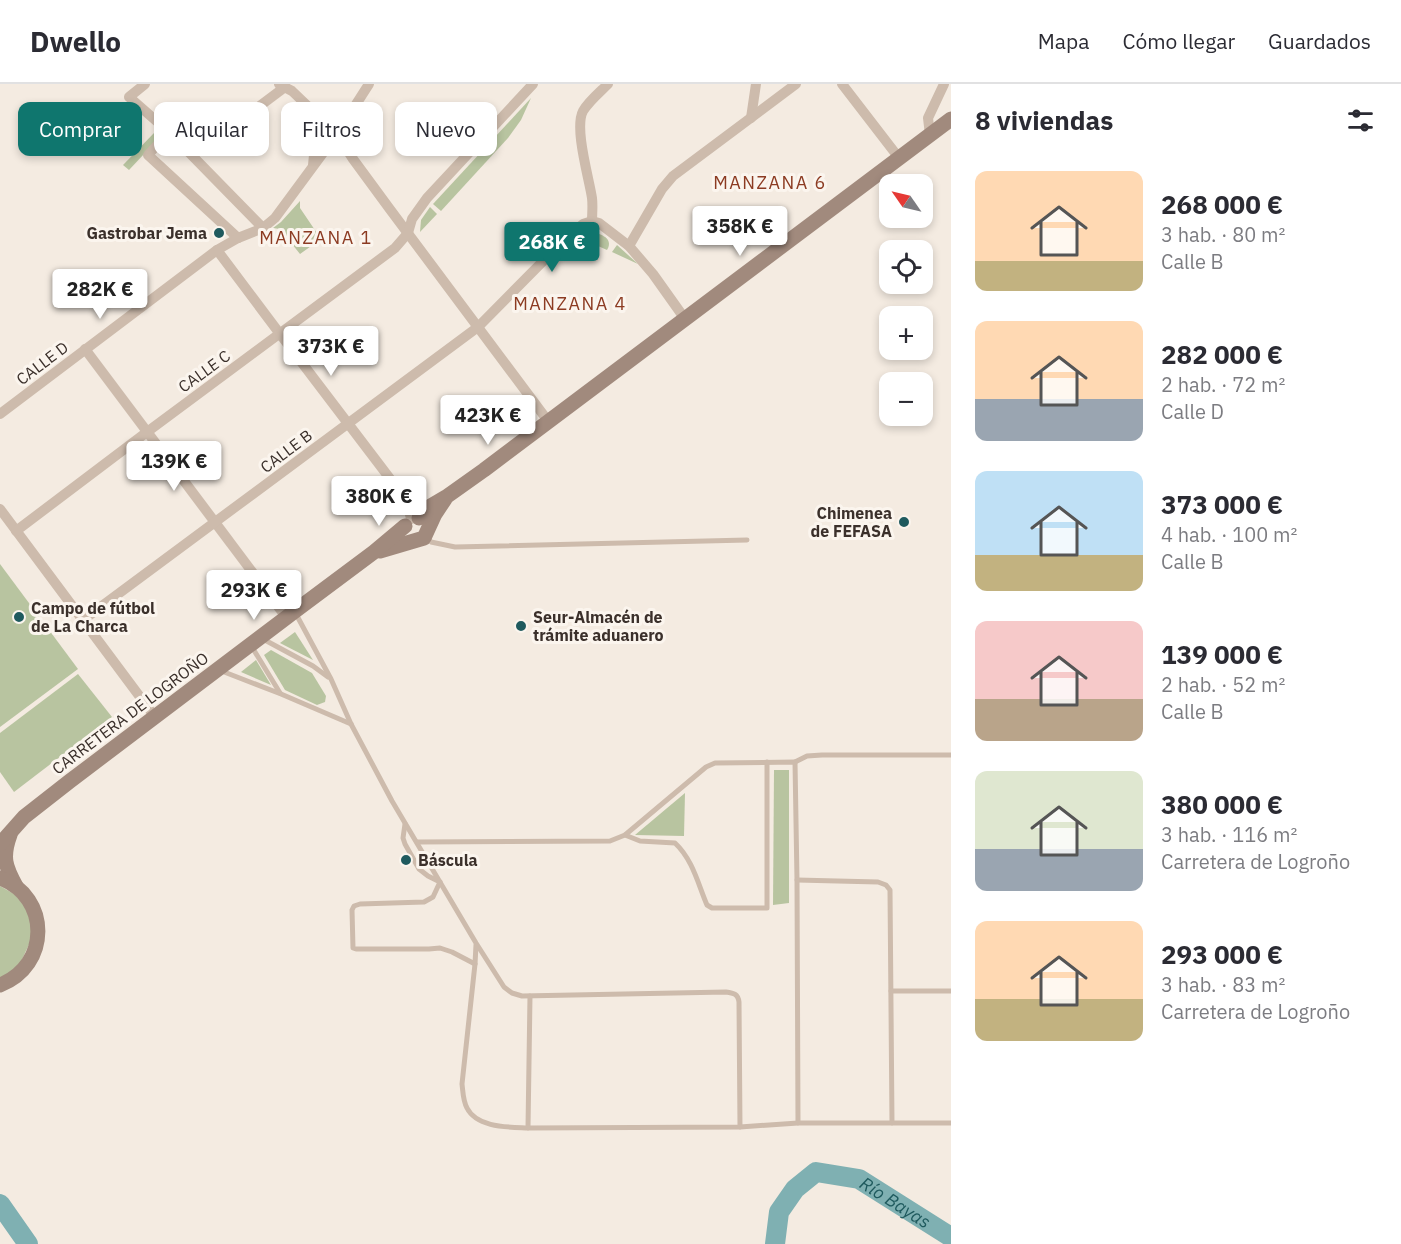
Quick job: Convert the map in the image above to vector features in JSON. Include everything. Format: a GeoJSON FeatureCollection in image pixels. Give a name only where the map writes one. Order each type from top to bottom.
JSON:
{"type":"FeatureCollection","features":[{"type":"Feature","properties":{"kind":"main road","name":"CARRETERA DE LOGROÑO"},"geometry":{"type":"LineString","coordinates":[[0,844],[24,817],[374,552],[429,507],[446,497],[544,416],[685,319],[951,119]]}},
{"type":"Feature","properties":{"kind":"main road","name":"CARRETERA DE LOGROÑO"},"geometry":{"type":"LineString","coordinates":[[374,552],[423,536],[446,497]]}},
{"type":"Feature","properties":{"kind":"main road"},"geometry":{"type":"LineString","coordinates":[[412,521],[426,523],[423,536],[407,536],[405,532],[412,521]]}},
{"type":"Feature","properties":{"kind":"main road"},"geometry":{"type":"LineString","coordinates":[[0,985],[9,982],[22,972],[32,959],[37,944],[38,927],[35,912],[6,869],[6,848],[12,832]]}},
{"type":"Feature","properties":{"kind":"main road"},"geometry":{"type":"LineString","coordinates":[[0,878],[16,886]]}},
{"type":"Feature","properties":{"kind":"street"},"geometry":{"type":"LineString","coordinates":[[145,84],[129,97],[154,119]]}},
{"type":"Feature","properties":{"kind":"street"},"geometry":{"type":"LineString","coordinates":[[357,102],[369,84]]}},
{"type":"Feature","properties":{"kind":"street","name":"CALLE C"},"geometry":{"type":"LineString","coordinates":[[16,531],[395,248],[408,233],[412,219],[427,198],[533,84]]}},
{"type":"Feature","properties":{"kind":"street"},"geometry":{"type":"LineString","coordinates":[[608,84],[590,102],[579,120],[592,201],[592,221],[630,246],[685,319]]}},
{"type":"Feature","properties":{"kind":"street"},"geometry":{"type":"LineString","coordinates":[[751,118],[756,84]]}},
{"type":"Feature","properties":{"kind":"street"},"geometry":{"type":"LineString","coordinates":[[630,246],[662,189],[673,176],[796,84]]}},
{"type":"Feature","properties":{"kind":"street"},"geometry":{"type":"LineString","coordinates":[[842,84],[899,158]]}},
{"type":"Feature","properties":{"kind":"street"},"geometry":{"type":"LineString","coordinates":[[930,135],[928,118],[944,84]]}},
{"type":"Feature","properties":{"kind":"street"},"geometry":{"type":"LineString","coordinates":[[265,102],[287,86],[302,101],[315,134],[313,167]]}},
{"type":"Feature","properties":{"kind":"street"},"geometry":{"type":"LineString","coordinates":[[154,148],[148,155],[238,238]]}},
{"type":"Feature","properties":{"kind":"street"},"geometry":{"type":"LineString","coordinates":[[192,156],[263,228],[275,218],[321,156]]}},
{"type":"Feature","properties":{"kind":"street"},"geometry":{"type":"LineString","coordinates":[[351,156],[544,416]]}},
{"type":"Feature","properties":{"kind":"street","name":"CALLE B"},"geometry":{"type":"LineString","coordinates":[[83,620],[478,327],[564,240],[583,224],[592,221]]}},
{"type":"Feature","properties":{"kind":"street","name":"CALLE D"},"geometry":{"type":"LineString","coordinates":[[0,414],[218,250],[238,238],[263,228]]}},
{"type":"Feature","properties":{"kind":"street"},"geometry":{"type":"LineString","coordinates":[[218,250],[407,501],[412,521]]}},
{"type":"Feature","properties":{"kind":"street"},"geometry":{"type":"LineString","coordinates":[[85,349],[215,522],[290,614]]}},
{"type":"Feature","properties":{"kind":"street"},"geometry":{"type":"LineString","coordinates":[[0,508],[155,717]]}},
{"type":"Feature","properties":{"kind":"lane"},"geometry":{"type":"LineString","coordinates":[[423,536],[431,542],[455,547],[747,540]]}},
{"type":"Feature","properties":{"kind":"lane"},"geometry":{"type":"LineString","coordinates":[[290,614],[331,679],[351,724],[405,823],[504,987],[522,996],[735,993],[739,997],[740,1127]]}},
{"type":"Feature","properties":{"kind":"lane"},"geometry":{"type":"LineString","coordinates":[[255,641],[312,666],[331,679]]}},
{"type":"Feature","properties":{"kind":"lane"},"geometry":{"type":"LineString","coordinates":[[255,641],[281,694]]}},
{"type":"Feature","properties":{"kind":"lane"},"geometry":{"type":"LineString","coordinates":[[218,669],[351,724]]}},
{"type":"Feature","properties":{"kind":"lane"},"geometry":{"type":"LineString","coordinates":[[417,842],[610,840],[625,835],[706,767],[715,763],[795,762],[807,756],[822,755],[951,755]]}},
{"type":"Feature","properties":{"kind":"lane"},"geometry":{"type":"LineString","coordinates":[[625,835],[640,841],[675,843],[693,867],[707,905],[712,908],[767,908],[767,762]]}},
{"type":"Feature","properties":{"kind":"lane"},"geometry":{"type":"LineString","coordinates":[[795,762],[798,1123]]}},
{"type":"Feature","properties":{"kind":"lane"},"geometry":{"type":"LineString","coordinates":[[405,823],[403,838],[419,869],[440,882]]}},
{"type":"Feature","properties":{"kind":"lane"},"geometry":{"type":"LineString","coordinates":[[797,880],[878,882],[886,885],[890,890],[892,1123]]}},
{"type":"Feature","properties":{"kind":"lane"},"geometry":{"type":"LineString","coordinates":[[440,882],[433,897],[424,902],[354,906],[352,910],[353,948],[440,948],[475,964]]}},
{"type":"Feature","properties":{"kind":"lane"},"geometry":{"type":"LineString","coordinates":[[476,944],[462,1084],[466,1108],[483,1122],[528,1128],[740,1127],[798,1123],[951,1123]]}},
{"type":"Feature","properties":{"kind":"lane"},"geometry":{"type":"LineString","coordinates":[[891,991],[951,991]]}},
{"type":"Feature","properties":{"kind":"lane"},"geometry":{"type":"LineString","coordinates":[[528,1128],[530,996]]}},
{"type":"Feature","properties":{"kind":"green space"},"geometry":{"type":"Polygon","coordinates":[[[531,98],[521,120],[497,150],[497,135],[531,98]]]}},
{"type":"Feature","properties":{"kind":"green space"},"geometry":{"type":"Polygon","coordinates":[[[154,133],[154,143],[129,170],[123,165],[132,156],[142,156],[142,145],[154,133]]]}},
{"type":"Feature","properties":{"kind":"green space"},"geometry":{"type":"Polygon","coordinates":[[[477,156],[491,156],[441,211],[433,204],[477,156]]]}},
{"type":"Feature","properties":{"kind":"green space"},"geometry":{"type":"Polygon","coordinates":[[[300,201],[300,208],[321,239],[300,254],[280,229],[273,228],[300,201]]]}},
{"type":"Feature","properties":{"kind":"green space"},"geometry":{"type":"Polygon","coordinates":[[[430,207],[437,214],[420,232],[421,220],[430,207]]]}},
{"type":"Feature","properties":{"kind":"green space"},"geometry":{"type":"Polygon","coordinates":[[[587,232],[604,236],[609,242],[607,250],[580,238],[587,232]]]}},
{"type":"Feature","properties":{"kind":"green space"},"geometry":{"type":"Polygon","coordinates":[[[617,245],[638,264],[612,252],[617,245]]]}},
{"type":"Feature","properties":{"kind":"green space","name":"Campo de fútbol de La Charca"},"geometry":{"type":"Polygon","coordinates":[[[0,564],[78,669],[0,727],[0,564]]]}},
{"type":"Feature","properties":{"kind":"green space"},"geometry":{"type":"Polygon","coordinates":[[[295,632],[313,660],[280,643],[295,632]]]}},
{"type":"Feature","properties":{"kind":"green space"},"geometry":{"type":"Polygon","coordinates":[[[271,650],[312,673],[326,696],[325,702],[317,705],[285,690],[264,655],[271,650]]]}},
{"type":"Feature","properties":{"kind":"green space"},"geometry":{"type":"Polygon","coordinates":[[[256,660],[271,685],[241,672],[256,660]]]}},
{"type":"Feature","properties":{"kind":"green space"},"geometry":{"type":"Polygon","coordinates":[[[78,674],[112,717],[14,792],[0,772],[0,733],[78,674]]]}},
{"type":"Feature","properties":{"kind":"green space"},"geometry":{"type":"Polygon","coordinates":[[[774,770],[789,770],[789,903],[773,905],[774,770]]]}},
{"type":"Feature","properties":{"kind":"green space"},"geometry":{"type":"Polygon","coordinates":[[[685,793],[684,836],[635,835],[685,793]]]}},
{"type":"Feature","properties":{"kind":"green space"},"geometry":{"type":"Polygon","coordinates":[[[0,886],[14,894],[25,906],[31,922],[32,938],[18,968],[0,979],[0,886]]]}},
{"type":"Feature","properties":{"kind":"waterway","name":"Río Bayas"},"geometry":{"type":"LineString","coordinates":[[775,1244],[779,1212],[795,1189],[816,1172],[859,1179],[951,1237]]}},
{"type":"Feature","properties":{"kind":"waterway","name":"Río Bayas"},"geometry":{"type":"LineString","coordinates":[[0,1204],[28,1244]]}},
{"type":"Feature","properties":{"kind":"place","name":"Gastrobar Jema"},"geometry":{"type":"Point","coordinates":[219,233]}},
{"type":"Feature","properties":{"kind":"place","name":"Chimenea de FEFASA"},"geometry":{"type":"Point","coordinates":[904,522]}},
{"type":"Feature","properties":{"kind":"place","name":"Campo de fútbol de La Charca"},"geometry":{"type":"Point","coordinates":[19,617]}},
{"type":"Feature","properties":{"kind":"place","name":"Seur-Almacén de trámite aduanero"},"geometry":{"type":"Point","coordinates":[521,626]}},
{"type":"Feature","properties":{"kind":"place","name":"Báscula"},"geometry":{"type":"Point","coordinates":[406,860]}},
{"type":"Feature","properties":{"kind":"district","name":"MANZANA 6"},"geometry":{"type":"Point","coordinates":[770,182]}},
{"type":"Feature","properties":{"kind":"district","name":"MANZANA 1"},"geometry":{"type":"Point","coordinates":[316,237]}},
{"type":"Feature","properties":{"kind":"district","name":"MANZANA 4"},"geometry":{"type":"Point","coordinates":[570,303]}}]}
